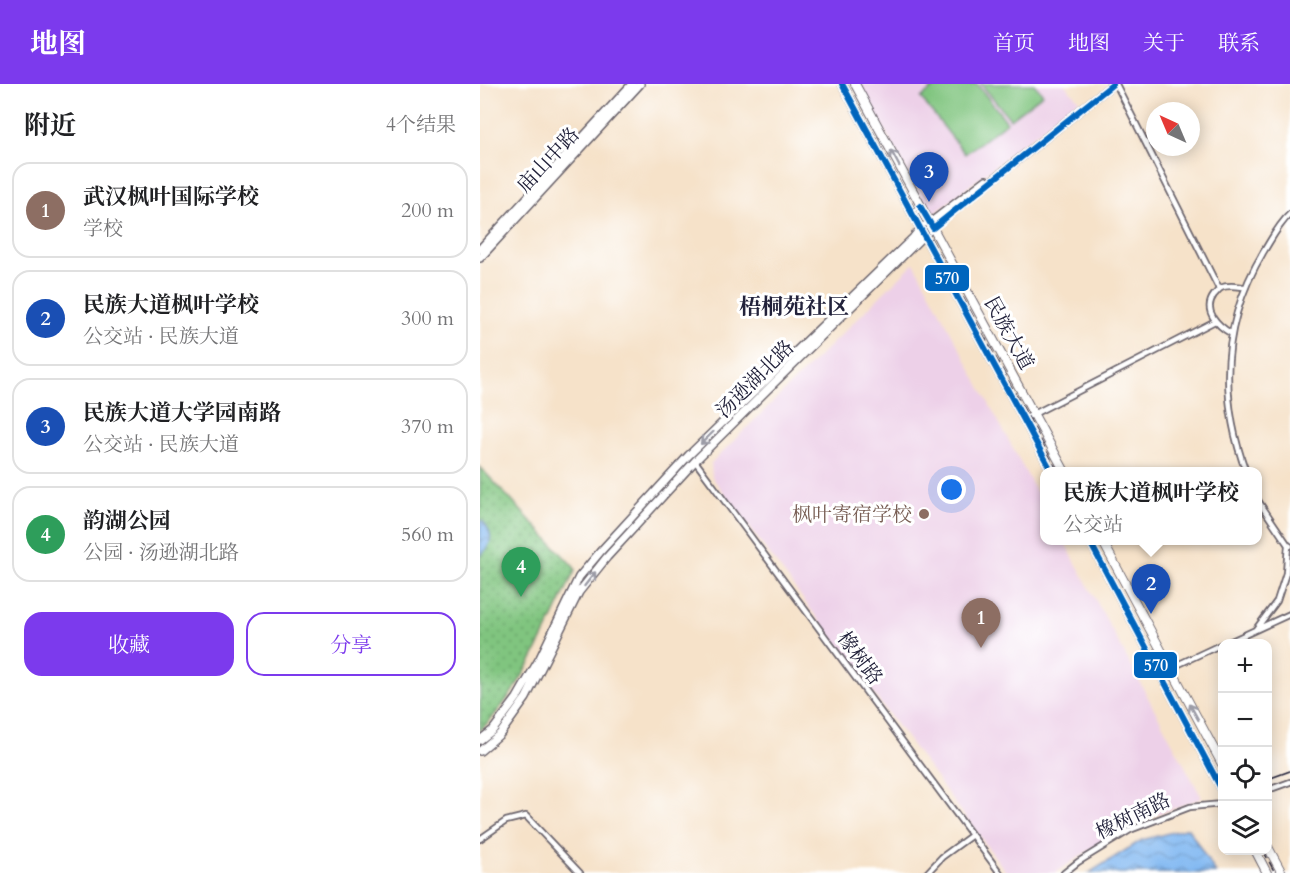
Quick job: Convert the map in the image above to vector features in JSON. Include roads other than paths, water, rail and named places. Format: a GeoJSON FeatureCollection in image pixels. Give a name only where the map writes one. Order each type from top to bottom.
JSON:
{"type":"FeatureCollection","features":[{"type":"Feature","properties":{"kind":"main road","name":"民族大道"},"geometry":{"type":"LineString","coordinates":[[842,84],[1050,467]]}},
{"type":"Feature","properties":{"kind":"main road","name":"民族大道"},"geometry":{"type":"LineString","coordinates":[[855,84],[1063,467]]}},
{"type":"Feature","properties":{"kind":"main road"},"geometry":{"type":"LineString","coordinates":[[1092,545],[1218,782]]}},
{"type":"Feature","properties":{"kind":"main road"},"geometry":{"type":"LineString","coordinates":[[1105,545],[1218,757]]}},
{"type":"Feature","properties":{"kind":"main road"},"geometry":{"type":"LineString","coordinates":[[1272,854],[1282,873]]}},
{"type":"Feature","properties":{"kind":"main road"},"geometry":{"type":"LineString","coordinates":[[1258,855],[1267,873]]}},
{"type":"Feature","properties":{"kind":"street","name":"庙山中路"},"geometry":{"type":"LineString","coordinates":[[480,249],[632,84]]}},
{"type":"Feature","properties":{"kind":"street","name":"庙山中路"},"geometry":{"type":"LineString","coordinates":[[480,258],[640,84]]}},
{"type":"Feature","properties":{"kind":"street","name":"汤逊湖北路"},"geometry":{"type":"LineString","coordinates":[[480,740],[493,730],[517,698],[540,658],[579,577],[689,455],[904,247],[1110,85]]}},
{"type":"Feature","properties":{"kind":"street"},"geometry":{"type":"LineString","coordinates":[[1110,85],[1219,289]]}},
{"type":"Feature","properties":{"kind":"street"},"geometry":{"type":"LineString","coordinates":[[1245,467],[1231,415],[1227,358],[1237,309],[1253,270],[1281,222],[1290,214]]}},
{"type":"Feature","properties":{"kind":"street","name":"汤逊湖北路"},"geometry":{"type":"LineString","coordinates":[[480,751],[500,734],[526,698],[579,592],[607,557],[695,461],[923,231]]}},
{"type":"Feature","properties":{"kind":"street"},"geometry":{"type":"LineString","coordinates":[[1232,334],[1211,315],[1211,299],[1224,286],[1246,287]]}},
{"type":"Feature","properties":{"kind":"street"},"geometry":{"type":"LineString","coordinates":[[1024,419],[1215,321]]}},
{"type":"Feature","properties":{"kind":"street","name":"橡树路"},"geometry":{"type":"LineString","coordinates":[[695,461],[1000,873]]}},
{"type":"Feature","properties":{"kind":"street"},"geometry":{"type":"LineString","coordinates":[[1256,629],[1277,601],[1286,573],[1289,546],[1262,506]]}},
{"type":"Feature","properties":{"kind":"street"},"geometry":{"type":"LineString","coordinates":[[1235,639],[1290,614]]}},
{"type":"Feature","properties":{"kind":"street"},"geometry":{"type":"LineString","coordinates":[[1160,673],[1218,647]]}},
{"type":"Feature","properties":{"kind":"street"},"geometry":{"type":"LineString","coordinates":[[1272,789],[1290,782]]}},
{"type":"Feature","properties":{"kind":"street","name":"橡树南路"},"geometry":{"type":"LineString","coordinates":[[1064,873],[1130,830],[1190,807],[1218,804]]}},
{"type":"Feature","properties":{"kind":"street"},"geometry":{"type":"LineString","coordinates":[[480,839],[506,821],[526,816],[580,873]]}},
{"type":"Feature","properties":{"kind":"street"},"geometry":{"type":"LineString","coordinates":[[927,873],[942,857],[972,835]]}},
{"type":"Feature","properties":{"kind":"water"},"geometry":{"type":"Polygon","coordinates":[[[480,521],[487,526],[490,543],[480,556],[480,521]]]}},
{"type":"Feature","properties":{"kind":"water"},"geometry":{"type":"Polygon","coordinates":[[[1188,828],[1216,873],[1089,873],[1142,840],[1188,828]]]}},
{"type":"Feature","properties":{"kind":"tram line"},"geometry":{"type":"LineString","coordinates":[[1272,778],[1290,771]]}},
{"type":"Feature","properties":{"kind":"railway"},"geometry":{"type":"LineString","coordinates":[[847,84],[1055,467]]}},
{"type":"Feature","properties":{"kind":"railway"},"geometry":{"type":"LineString","coordinates":[[1095,545],[1218,774]]}},
{"type":"Feature","properties":{"kind":"railway"},"geometry":{"type":"LineString","coordinates":[[1266,855],[1275,873]]}},
{"type":"Feature","properties":{"kind":"place","name":"民族大道大学园南路"},"geometry":{"type":"Point","coordinates":[929,202]}},
{"type":"Feature","properties":{"kind":"place","name":"枫叶寄宿学校"},"geometry":{"type":"Point","coordinates":[924,514]}},
{"type":"Feature","properties":{"kind":"place","name":"韵湖公园"},"geometry":{"type":"Point","coordinates":[521,597]}},
{"type":"Feature","properties":{"kind":"place","name":"民族大道枫叶学校"},"geometry":{"type":"Point","coordinates":[1151,614]}},
{"type":"Feature","properties":{"kind":"place","name":"武汉枫叶国际学校"},"geometry":{"type":"Point","coordinates":[981,648]}},
{"type":"Feature","properties":{"kind":"district","name":"梧桐苑社区"},"geometry":{"type":"Point","coordinates":[794,307]}}]}
